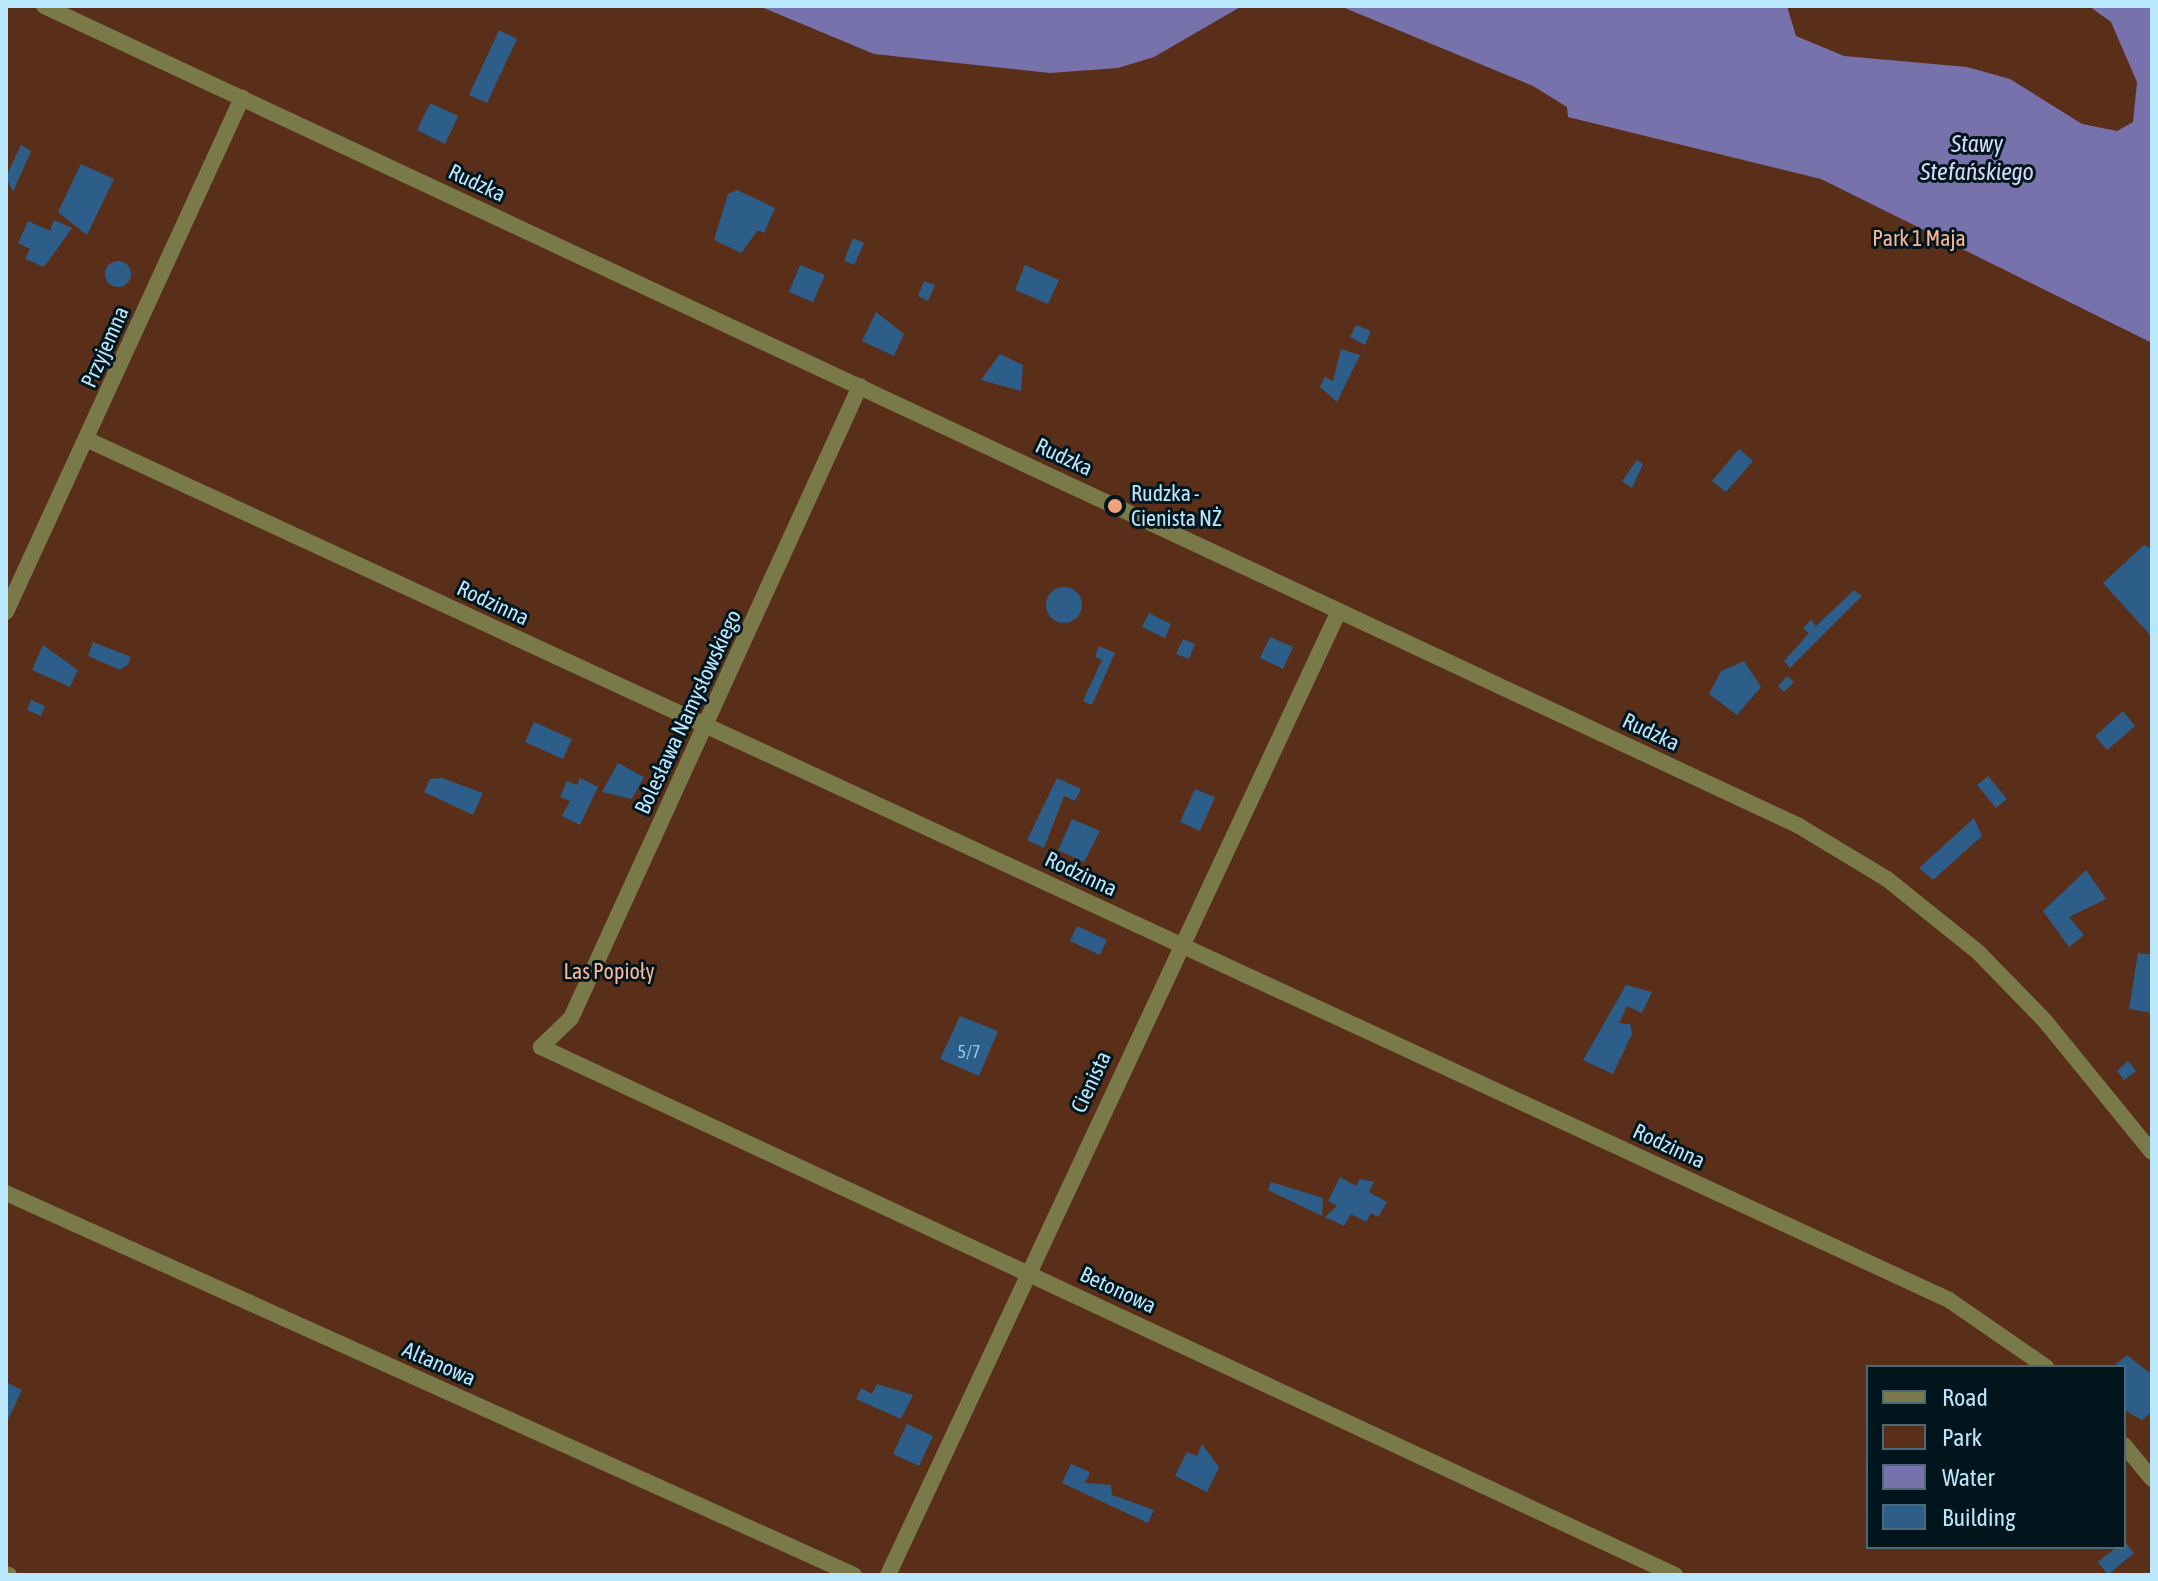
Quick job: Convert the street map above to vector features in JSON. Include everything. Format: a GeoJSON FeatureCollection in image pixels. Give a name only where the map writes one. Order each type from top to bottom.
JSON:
{"type":"FeatureCollection","features":[{"type":"Feature","properties":{"kind":"street","name":"Rudzka"},"geometry":{"type":"LineString","coordinates":[[44,6],[1799,826],[1887,879],[2025,998],[2152,1152]]}},
{"type":"Feature","properties":{"kind":"street","name":"Przyjemna"},"geometry":{"type":"LineString","coordinates":[[6,612],[88,440],[242,98]]}},
{"type":"Feature","properties":{"kind":"street","name":"Bolesława Namysłowskiego"},"geometry":{"type":"LineString","coordinates":[[541,1047],[571,1018],[860,386]]}},
{"type":"Feature","properties":{"kind":"street","name":"Rodzinna"},"geometry":{"type":"LineString","coordinates":[[88,440],[1949,1300],[2043,1365]]}},
{"type":"Feature","properties":{"kind":"street","name":"Cienista"},"geometry":{"type":"LineString","coordinates":[[888,1575],[1180,943],[1339,611]]}},
{"type":"Feature","properties":{"kind":"street","name":"Betonowa"},"geometry":{"type":"LineString","coordinates":[[541,1047],[1675,1575]]}},
{"type":"Feature","properties":{"kind":"street","name":"Altanowa"},"geometry":{"type":"LineString","coordinates":[[6,1193],[854,1575]]}},
{"type":"Feature","properties":{"kind":"street"},"geometry":{"type":"LineString","coordinates":[[2126,1447],[2152,1479]]}},
{"type":"Feature","properties":{"kind":"green space","name":"Las Popioły"},"geometry":{"type":"Polygon","coordinates":[[[6,6],[2152,6],[2152,1575],[6,1575],[6,6]]]}},
{"type":"Feature","properties":{"kind":"water"},"geometry":{"type":"Polygon","coordinates":[[[759,6],[1242,6],[1154,57],[1118,68],[1050,73],[874,54],[759,6]]]}},
{"type":"Feature","properties":{"kind":"water","name":"Stawy Stefańskiego"},"geometry":{"type":"Polygon","coordinates":[[[1340,6],[1787,6],[1796,36],[1844,56],[1967,67],[2010,79],[2082,124],[2117,131],[2133,122],[2137,82],[2111,22],[2089,6],[2152,6],[2152,343],[1821,179],[1568,117],[1567,107],[1533,86],[1340,6]]]}},
{"type":"Feature","properties":{"kind":"building"},"geometry":{"type":"Polygon","coordinates":[[[499,30],[517,39],[487,103],[469,95],[499,30]]]}},
{"type":"Feature","properties":{"kind":"building"},"geometry":{"type":"Polygon","coordinates":[[[430,103],[458,116],[445,144],[417,130],[430,103]]]}},
{"type":"Feature","properties":{"kind":"building"},"geometry":{"type":"Polygon","coordinates":[[[21,145],[31,151],[13,192],[6,177],[21,145]]]}},
{"type":"Feature","properties":{"kind":"building"},"geometry":{"type":"Polygon","coordinates":[[[81,164],[114,179],[87,235],[58,212],[81,164]]]}},
{"type":"Feature","properties":{"kind":"building"},"geometry":{"type":"Polygon","coordinates":[[[737,190],[775,208],[764,233],[758,230],[741,253],[714,240],[728,194],[737,190]]]}},
{"type":"Feature","properties":{"kind":"building"},"geometry":{"type":"Polygon","coordinates":[[[54,220],[72,228],[44,267],[25,259],[30,249],[18,243],[28,221],[50,231],[54,220]]]}},
{"type":"Feature","properties":{"kind":"building"},"geometry":{"type":"Polygon","coordinates":[[[853,238],[864,243],[854,265],[844,261],[853,238]]]}},
{"type":"Feature","properties":{"kind":"building"},"geometry":{"type":"Polygon","coordinates":[[[118,261],[127,265],[131,274],[127,283],[118,287],[109,283],[105,274],[109,265],[118,261]]]}},
{"type":"Feature","properties":{"kind":"building"},"geometry":{"type":"Polygon","coordinates":[[[800,265],[825,275],[813,302],[789,292],[800,265]]]}},
{"type":"Feature","properties":{"kind":"building"},"geometry":{"type":"Polygon","coordinates":[[[1025,265],[1059,280],[1048,304],[1015,290],[1025,265]]]}},
{"type":"Feature","properties":{"kind":"building"},"geometry":{"type":"Polygon","coordinates":[[[924,281],[935,285],[928,301],[918,296],[924,281]]]}},
{"type":"Feature","properties":{"kind":"building"},"geometry":{"type":"Polygon","coordinates":[[[876,312],[904,334],[894,356],[862,341],[876,312]]]}},
{"type":"Feature","properties":{"kind":"building"},"geometry":{"type":"Polygon","coordinates":[[[1356,325],[1371,331],[1365,345],[1350,337],[1356,325]]]}},
{"type":"Feature","properties":{"kind":"building"},"geometry":{"type":"Polygon","coordinates":[[[1341,349],[1360,355],[1337,402],[1320,387],[1325,377],[1333,381],[1341,349]]]}},
{"type":"Feature","properties":{"kind":"building"},"geometry":{"type":"Polygon","coordinates":[[[1000,354],[1023,365],[1021,391],[981,380],[1000,354]]]}},
{"type":"Feature","properties":{"kind":"building"},"geometry":{"type":"Polygon","coordinates":[[[1739,449],[1753,461],[1726,492],[1712,481],[1739,449]]]}},
{"type":"Feature","properties":{"kind":"building"},"geometry":{"type":"Polygon","coordinates":[[[1637,460],[1643,464],[1632,488],[1622,481],[1637,460]]]}},
{"type":"Feature","properties":{"kind":"building"},"geometry":{"type":"Polygon","coordinates":[[[2144,545],[2152,549],[2152,637],[2103,583],[2144,545]]]}},
{"type":"Feature","properties":{"kind":"building"},"geometry":{"type":"Polygon","coordinates":[[[1064,587],[1076,593],[1082,605],[1076,617],[1064,623],[1052,617],[1046,605],[1052,593],[1064,587]]]}},
{"type":"Feature","properties":{"kind":"building"},"geometry":{"type":"Polygon","coordinates":[[[1854,590],[1862,596],[1790,668],[1784,661],[1809,633],[1803,628],[1811,620],[1816,626],[1854,590]]]}},
{"type":"Feature","properties":{"kind":"building"},"geometry":{"type":"Polygon","coordinates":[[[1149,613],[1171,624],[1165,638],[1142,627],[1149,613]]]}},
{"type":"Feature","properties":{"kind":"building"},"geometry":{"type":"Polygon","coordinates":[[[1270,637],[1293,647],[1283,669],[1260,658],[1270,637]]]}},
{"type":"Feature","properties":{"kind":"building"},"geometry":{"type":"Polygon","coordinates":[[[1183,639],[1195,644],[1189,659],[1176,654],[1183,639]]]}},
{"type":"Feature","properties":{"kind":"building"},"geometry":{"type":"Polygon","coordinates":[[[93,642],[131,657],[128,664],[120,670],[88,656],[93,642]]]}},
{"type":"Feature","properties":{"kind":"building"},"geometry":{"type":"Polygon","coordinates":[[[43,645],[78,670],[70,687],[32,670],[43,645]]]}},
{"type":"Feature","properties":{"kind":"building"},"geometry":{"type":"Polygon","coordinates":[[[1099,646],[1115,653],[1092,705],[1083,701],[1102,660],[1095,657],[1099,646]]]}},
{"type":"Feature","properties":{"kind":"building"},"geometry":{"type":"Polygon","coordinates":[[[1744,661],[1761,687],[1737,715],[1709,694],[1721,671],[1744,661]]]}},
{"type":"Feature","properties":{"kind":"building"},"geometry":{"type":"Polygon","coordinates":[[[1787,676],[1794,682],[1784,692],[1778,686],[1787,676]]]}},
{"type":"Feature","properties":{"kind":"building"},"geometry":{"type":"Polygon","coordinates":[[[31,700],[45,706],[41,716],[27,710],[31,700]]]}},
{"type":"Feature","properties":{"kind":"building"},"geometry":{"type":"Polygon","coordinates":[[[2123,711],[2135,726],[2107,750],[2095,736],[2123,711]]]}},
{"type":"Feature","properties":{"kind":"building"},"geometry":{"type":"Polygon","coordinates":[[[534,722],[572,739],[563,759],[525,742],[534,722]]]}},
{"type":"Feature","properties":{"kind":"building"},"geometry":{"type":"Polygon","coordinates":[[[618,763],[644,777],[632,799],[602,792],[618,763]]]}},
{"type":"Feature","properties":{"kind":"building"},"geometry":{"type":"Polygon","coordinates":[[[1988,776],[2007,799],[1996,808],[1977,785],[1988,776]]]}},
{"type":"Feature","properties":{"kind":"building"},"geometry":{"type":"Polygon","coordinates":[[[442,778],[483,793],[473,815],[424,792],[430,779],[442,778]]]}},
{"type":"Feature","properties":{"kind":"building"},"geometry":{"type":"Polygon","coordinates":[[[580,778],[598,787],[580,825],[562,816],[570,801],[560,797],[567,781],[577,785],[580,778]]]}},
{"type":"Feature","properties":{"kind":"building"},"geometry":{"type":"Polygon","coordinates":[[[1057,778],[1081,789],[1075,801],[1064,796],[1044,848],[1027,840],[1057,778]]]}},
{"type":"Feature","properties":{"kind":"building"},"geometry":{"type":"Polygon","coordinates":[[[1195,789],[1215,797],[1200,831],[1180,822],[1195,789]]]}},
{"type":"Feature","properties":{"kind":"building"},"geometry":{"type":"Polygon","coordinates":[[[1974,818],[1982,836],[1933,880],[1919,868],[1974,818]]]}},
{"type":"Feature","properties":{"kind":"building"},"geometry":{"type":"Polygon","coordinates":[[[1072,819],[1100,831],[1084,862],[1058,850],[1072,819]]]}},
{"type":"Feature","properties":{"kind":"building"},"geometry":{"type":"Polygon","coordinates":[[[2086,870],[2106,899],[2069,917],[2084,935],[2069,947],[2043,911],[2086,870]]]}},
{"type":"Feature","properties":{"kind":"building"},"geometry":{"type":"Polygon","coordinates":[[[1077,926],[1107,940],[1100,955],[1070,941],[1077,926]]]}},
{"type":"Feature","properties":{"kind":"building"},"geometry":{"type":"Polygon","coordinates":[[[2138,953],[2152,955],[2152,1013],[2129,1009],[2138,953]]]}},
{"type":"Feature","properties":{"kind":"building"},"geometry":{"type":"Polygon","coordinates":[[[1626,985],[1652,992],[1642,1013],[1627,1006],[1619,1023],[1630,1024],[1632,1034],[1613,1074],[1583,1060],[1626,985]]]}},
{"type":"Feature","properties":{"kind":"building"},"geometry":{"type":"Polygon","coordinates":[[[960,1016],[998,1031],[979,1076],[940,1059],[960,1016]]]}},
{"type":"Feature","properties":{"kind":"building"},"geometry":{"type":"Polygon","coordinates":[[[2128,1061],[2136,1071],[2124,1080],[2117,1071],[2128,1061]]]}},
{"type":"Feature","properties":{"kind":"building"},"geometry":{"type":"Polygon","coordinates":[[[1340,1177],[1356,1186],[1360,1179],[1374,1182],[1369,1192],[1387,1202],[1378,1217],[1371,1213],[1366,1222],[1351,1214],[1344,1226],[1325,1217],[1337,1206],[1328,1201],[1340,1177]]]}},
{"type":"Feature","properties":{"kind":"building"},"geometry":{"type":"Polygon","coordinates":[[[1271,1182],[1323,1198],[1322,1216],[1268,1190],[1271,1182]]]}},
{"type":"Feature","properties":{"kind":"building"},"geometry":{"type":"Polygon","coordinates":[[[2127,1355],[2151,1374],[2152,1412],[2142,1420],[2126,1411],[2126,1365],[2115,1365],[2127,1355]]]}},
{"type":"Feature","properties":{"kind":"building"},"geometry":{"type":"Polygon","coordinates":[[[6,1382],[22,1390],[6,1424],[6,1382]]]}},
{"type":"Feature","properties":{"kind":"building"},"geometry":{"type":"Polygon","coordinates":[[[877,1384],[913,1395],[901,1419],[856,1399],[861,1388],[872,1394],[877,1384]]]}},
{"type":"Feature","properties":{"kind":"building"},"geometry":{"type":"Polygon","coordinates":[[[907,1424],[933,1436],[919,1466],[893,1454],[907,1424]]]}},
{"type":"Feature","properties":{"kind":"building"},"geometry":{"type":"Polygon","coordinates":[[[1202,1444],[1219,1467],[1207,1492],[1175,1476],[1187,1452],[1197,1456],[1202,1444]]]}},
{"type":"Feature","properties":{"kind":"building"},"geometry":{"type":"Polygon","coordinates":[[[1071,1464],[1090,1472],[1085,1483],[1111,1485],[1112,1495],[1154,1510],[1148,1523],[1062,1483],[1071,1464]]]}},
{"type":"Feature","properties":{"kind":"building"},"geometry":{"type":"Polygon","coordinates":[[[2126,1543],[2134,1553],[2108,1575],[2098,1562],[2114,1549],[2126,1549],[2126,1543]]]}},
{"type":"Feature","properties":{"kind":"place","name":"Rudzka - Cienista NŻ"},"geometry":{"type":"Point","coordinates":[1115,506]}},
{"type":"Feature","properties":{"kind":"park label","name":"Park 1 Maja"},"geometry":{"type":"Point","coordinates":[1919,239]}}]}
